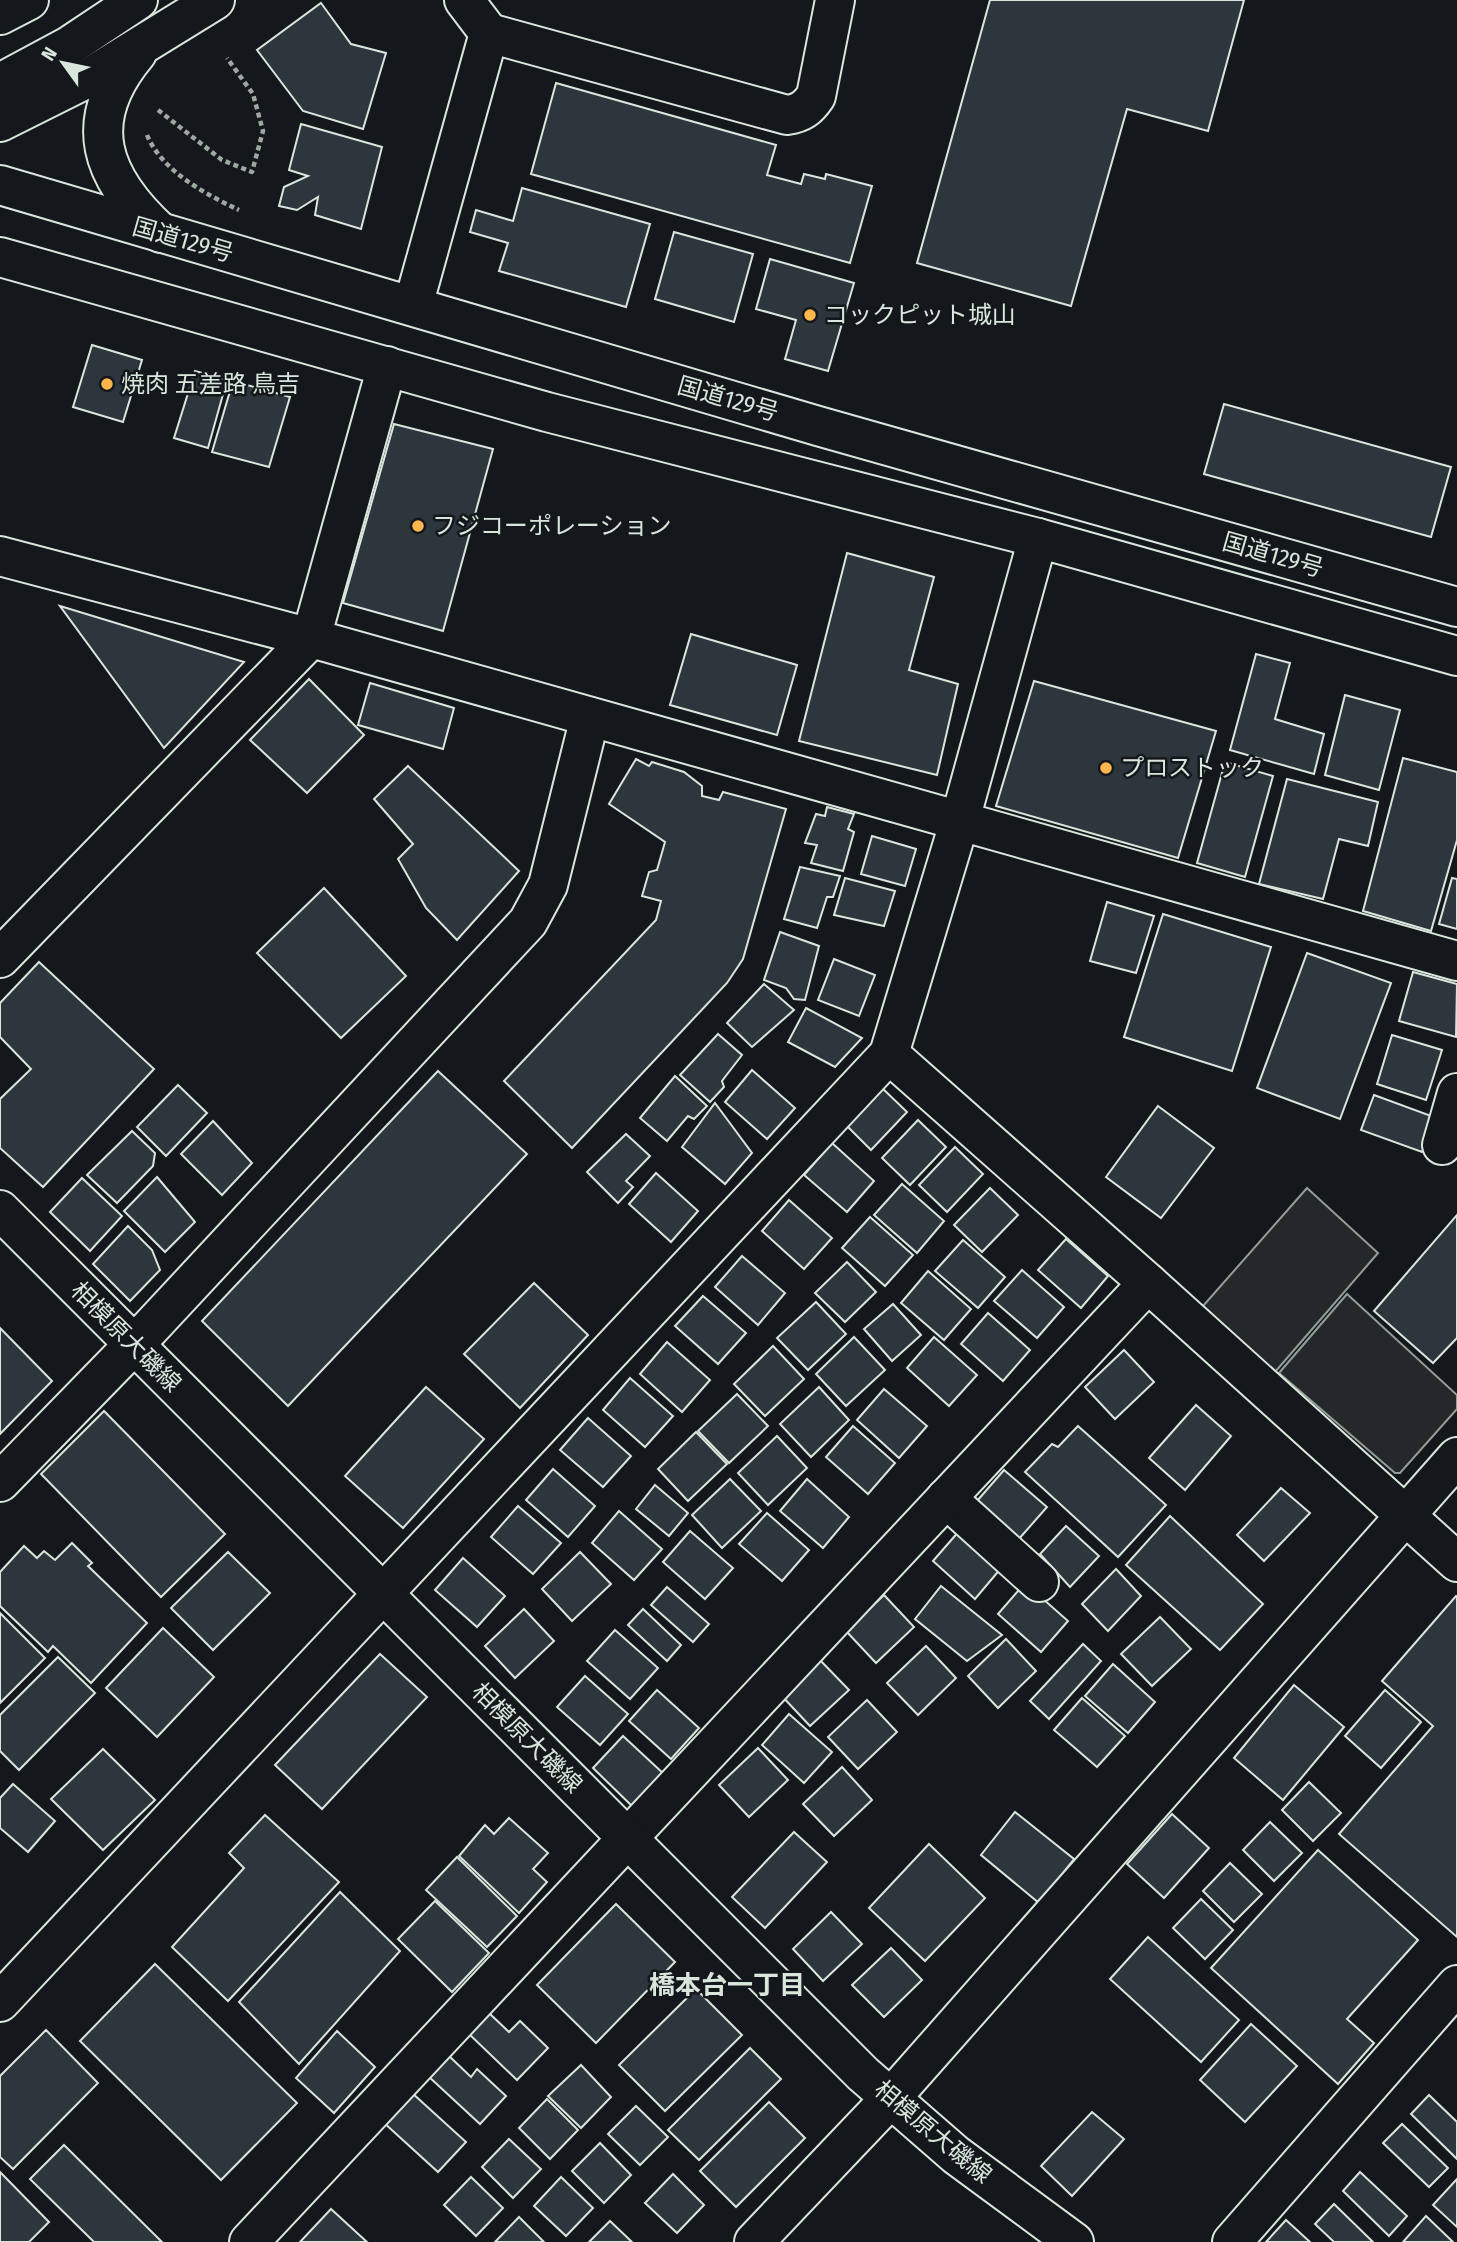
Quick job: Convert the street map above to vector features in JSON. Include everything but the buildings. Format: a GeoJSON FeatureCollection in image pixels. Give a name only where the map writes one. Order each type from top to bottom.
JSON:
{"type":"FeatureCollection","features":[{"type":"Feature","properties":{"kind":"main road"},"geometry":{"type":"LineString","coordinates":[[0,15],[29,0]]}},
{"type":"Feature","properties":{"kind":"main road"},"geometry":{"type":"LineString","coordinates":[[0,83],[69,46],[138,0]]}},
{"type":"Feature","properties":{"kind":"main road"},"geometry":{"type":"LineString","coordinates":[[0,122],[90,77],[215,0]]}},
{"type":"Feature","properties":{"kind":"main road"},"geometry":{"type":"LineString","coordinates":[[464,0],[488,33],[787,116],[799,114],[816,96],[835,0]]}},
{"type":"Feature","properties":{"kind":"main road"},"geometry":{"type":"LineString","coordinates":[[413,306],[488,33]]}},
{"type":"Feature","properties":{"kind":"main road"},"geometry":{"type":"LineString","coordinates":[[145,44],[124,68],[111,91],[102,119],[106,155],[118,188],[162,234]]}},
{"type":"Feature","properties":{"kind":"main road","name":"国道129号"},"geometry":{"type":"LineString","coordinates":[[0,185],[818,426],[1457,607]]}},
{"type":"Feature","properties":{"kind":"main road","name":"国道129号"},"geometry":{"type":"LineString","coordinates":[[0,257],[547,412],[1038,538],[1457,656]]}},
{"type":"Feature","properties":{"kind":"main road"},"geometry":{"type":"LineString","coordinates":[[0,958],[311,638],[387,366]]}},
{"type":"Feature","properties":{"kind":"main road"},"geometry":{"type":"LineString","coordinates":[[0,2002],[888,1054],[960,820],[1038,538]]}},
{"type":"Feature","properties":{"kind":"main road"},"geometry":{"type":"LineString","coordinates":[[0,555],[311,638],[1457,961]]}},
{"type":"Feature","properties":{"kind":"main road"},"geometry":{"type":"LineString","coordinates":[[0,1482],[134,1345],[528,922],[548,885],[590,716]]}},
{"type":"Feature","properties":{"kind":"main road"},"geometry":{"type":"LineString","coordinates":[[888,1054],[1148,1283],[1457,1562]]}},
{"type":"Feature","properties":{"kind":"main road"},"geometry":{"type":"LineString","coordinates":[[1442,1145],[1457,1093]]}},
{"type":"Feature","properties":{"kind":"main road","name":"相模原大磯線"},"geometry":{"type":"LineString","coordinates":[[0,1210],[890,2099],[956,2155],[1074,2242]]}},
{"type":"Feature","properties":{"kind":"main road"},"geometry":{"type":"LineString","coordinates":[[249,2242],[1148,1283]]}},
{"type":"Feature","properties":{"kind":"main road"},"geometry":{"type":"LineString","coordinates":[[754,2242],[890,2099],[1457,1457]]}},
{"type":"Feature","properties":{"kind":"main road"},"geometry":{"type":"LineString","coordinates":[[946,1498],[1039,1582]]}},
{"type":"Feature","properties":{"kind":"main road"},"geometry":{"type":"LineString","coordinates":[[1232,2242],[1457,1985]]}},
{"type":"Feature","properties":{"kind":"path"},"geometry":{"type":"LineString","coordinates":[[158,110],[222,160],[253,172],[263,131],[253,94],[227,58]]}},
{"type":"Feature","properties":{"kind":"path"},"geometry":{"type":"LineString","coordinates":[[144,124],[151,146],[160,158],[198,187],[240,211]]}},
{"type":"Feature","properties":{"kind":"shaded area"},"geometry":{"type":"Polygon","coordinates":[[[1307,1188],[1378,1253],[1275,1372],[1203,1306],[1307,1188]]]}},
{"type":"Feature","properties":{"kind":"shaded area"},"geometry":{"type":"Polygon","coordinates":[[[1347,1294],[1457,1395],[1457,1409],[1400,1473],[1395,1473],[1279,1373],[1347,1294]]]}},
{"type":"Feature","properties":{"kind":"place","name":"コックピット城山"},"geometry":{"type":"Point","coordinates":[810,315]}},
{"type":"Feature","properties":{"kind":"place","name":"焼肉 五差路 鳥吉"},"geometry":{"type":"Point","coordinates":[107,384]}},
{"type":"Feature","properties":{"kind":"place","name":"フジコーポレーション"},"geometry":{"type":"Point","coordinates":[418,526]}},
{"type":"Feature","properties":{"kind":"place","name":"プロストック"},"geometry":{"type":"Point","coordinates":[1106,768]}},
{"type":"Feature","properties":{"kind":"district","name":"橋本台一丁目"},"geometry":{"type":"Point","coordinates":[727,1985]}}]}
